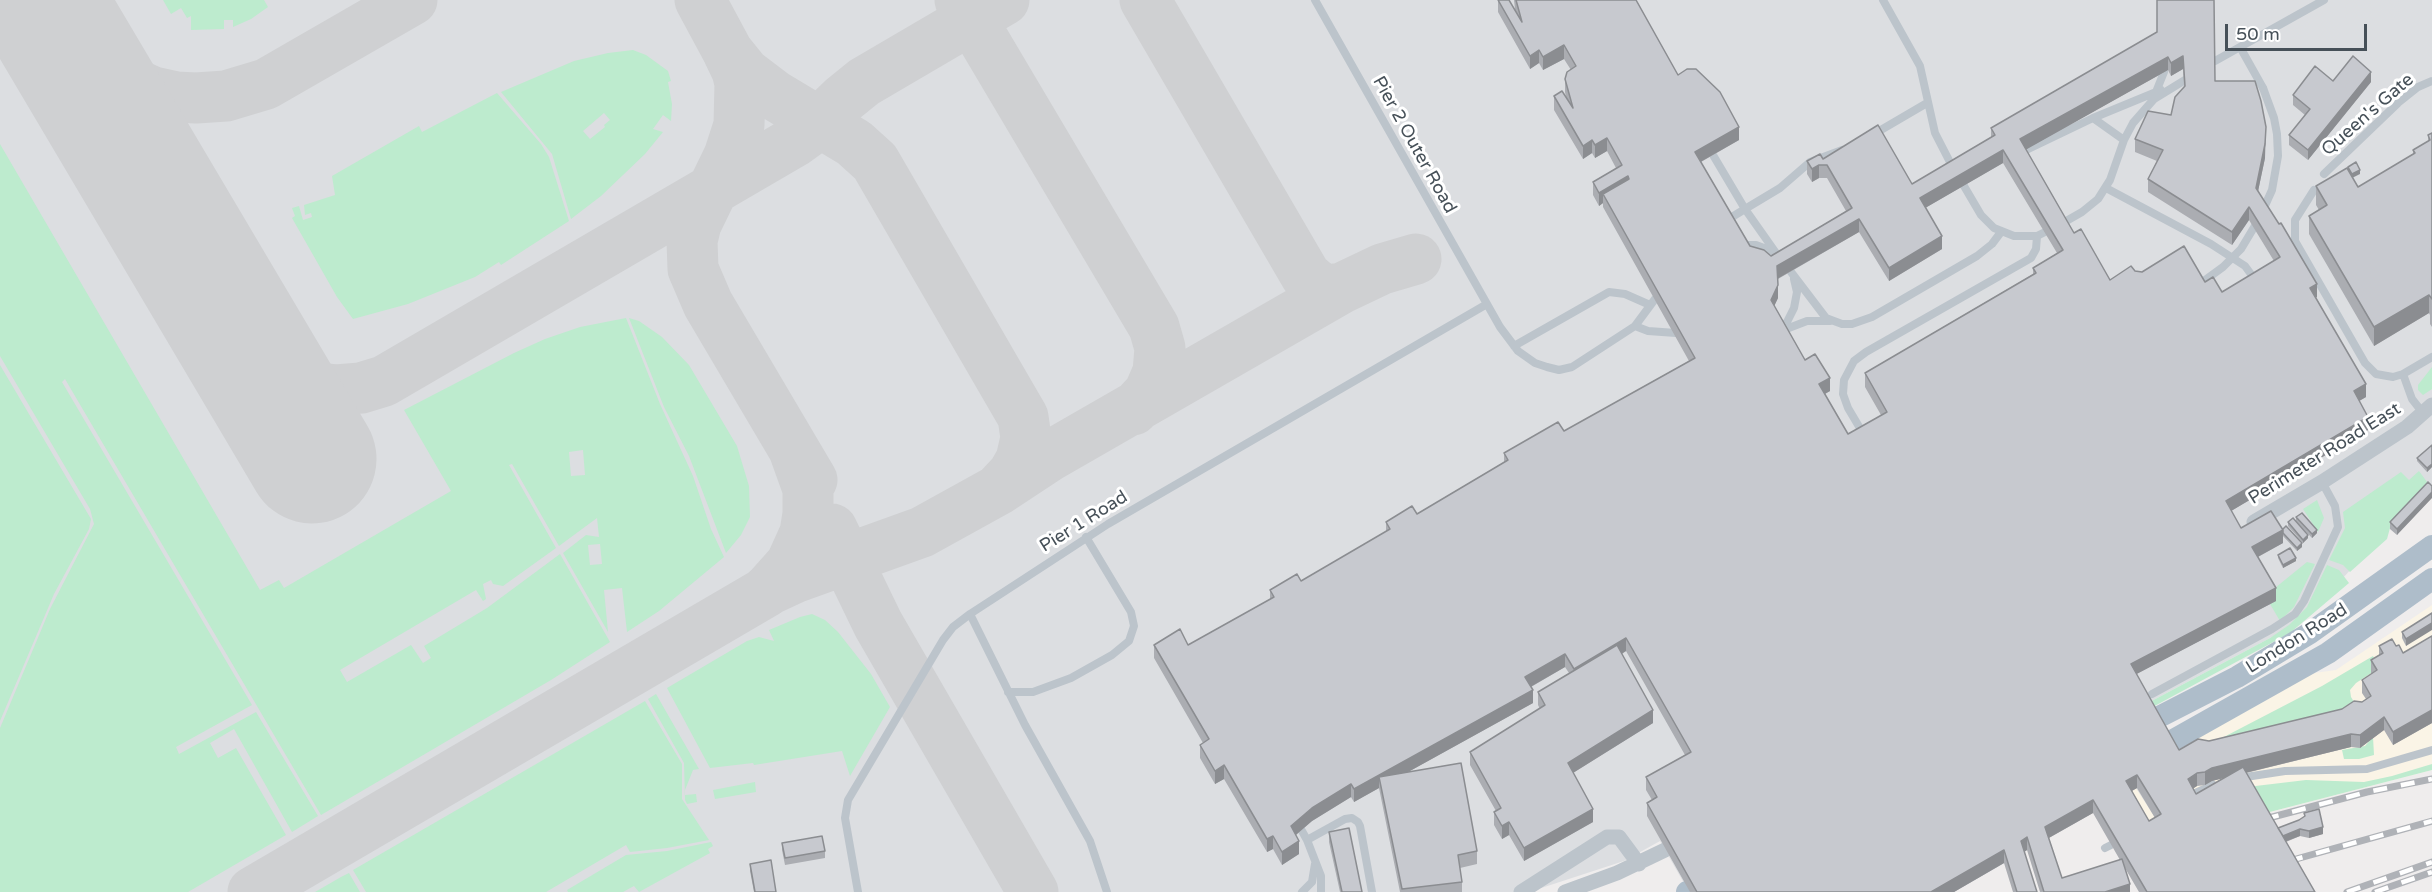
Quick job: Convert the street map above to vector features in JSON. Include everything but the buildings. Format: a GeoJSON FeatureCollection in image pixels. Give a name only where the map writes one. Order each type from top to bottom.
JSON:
{"type":"FeatureCollection","features":[{"type":"Feature","properties":{"kind":"main road","name":"London Road"},"geometry":{"type":"LineString","coordinates":[[2155,719],[2237,677],[2310,633],[2432,546]]}},
{"type":"Feature","properties":{"kind":"main road","name":"London Road"},"geometry":{"type":"LineString","coordinates":[[2168,743],[2328,653],[2432,579]]}},
{"type":"Feature","properties":{"kind":"street","name":"Perimeter Road East"},"geometry":{"type":"LineString","coordinates":[[2236,532],[2322,482],[2428,409]]}},
{"type":"Feature","properties":{"kind":"street"},"geometry":{"type":"LineString","coordinates":[[1521,892],[1597,843],[1612,836],[1622,839],[1639,864]]}},
{"type":"Feature","properties":{"kind":"street"},"geometry":{"type":"LineString","coordinates":[[1565,892],[1639,864],[1665,850]]}},
{"type":"Feature","properties":{"kind":"lane","name":"Pier 2 Outer Road"},"geometry":{"type":"LineString","coordinates":[[1315,0],[1487,304],[1514,346]]}},
{"type":"Feature","properties":{"kind":"lane"},"geometry":{"type":"LineString","coordinates":[[1882,0],[1920,66],[1935,133],[1955,171]]}},
{"type":"Feature","properties":{"kind":"lane"},"geometry":{"type":"LineString","coordinates":[[2215,61],[2321,1]]}},
{"type":"Feature","properties":{"kind":"lane"},"geometry":{"type":"LineString","coordinates":[[2190,290],[2223,267],[2241,249],[2268,201],[2275,177],[2278,145],[2274,118],[2262,88],[2240,47]]}},
{"type":"Feature","properties":{"kind":"lane"},"geometry":{"type":"LineString","coordinates":[[2156,92],[2164,72]]}},
{"type":"Feature","properties":{"kind":"lane"},"geometry":{"type":"LineString","coordinates":[[2020,153],[2093,118],[2185,80]]}},
{"type":"Feature","properties":{"kind":"lane","name":"Queen's Gate"},"geometry":{"type":"LineString","coordinates":[[2324,174],[2398,103],[2418,87],[2432,81]]}},
{"type":"Feature","properties":{"kind":"lane"},"geometry":{"type":"LineString","coordinates":[[2061,224],[2092,204],[2106,188],[2133,123],[2146,106],[2176,83]]}},
{"type":"Feature","properties":{"kind":"lane"},"geometry":{"type":"LineString","coordinates":[[1870,136],[1927,103]]}},
{"type":"Feature","properties":{"kind":"lane"},"geometry":{"type":"LineString","coordinates":[[2093,118],[2124,141]]}},
{"type":"Feature","properties":{"kind":"lane"},"geometry":{"type":"LineString","coordinates":[[1727,220],[1780,188],[1810,162],[1848,148]]}},
{"type":"Feature","properties":{"kind":"lane"},"geometry":{"type":"LineString","coordinates":[[1713,155],[1745,209],[1780,258],[1819,310],[1832,321]]}},
{"type":"Feature","properties":{"kind":"lane"},"geometry":{"type":"LineString","coordinates":[[1866,437],[1848,408],[1844,394],[1844,380],[1850,365],[1866,352],[2035,254],[2041,234],[2014,236],[2001,232],[1987,222],[1964,186]]}},
{"type":"Feature","properties":{"kind":"lane"},"geometry":{"type":"LineString","coordinates":[[2106,188],[2241,263],[2258,284]]}},
{"type":"Feature","properties":{"kind":"lane"},"geometry":{"type":"LineString","coordinates":[[2314,190],[2295,220],[2293,229],[2296,244],[2369,369],[2384,376],[2403,374],[2432,357]]}},
{"type":"Feature","properties":{"kind":"lane"},"geometry":{"type":"LineString","coordinates":[[1791,272],[1796,286],[1796,303],[1790,318],[1780,331],[1807,321],[1852,324],[1872,317],[1977,256],[1992,244],[2001,232]]}},
{"type":"Feature","properties":{"kind":"lane"},"geometry":{"type":"LineString","coordinates":[[1742,245],[1760,246],[1780,258]]}},
{"type":"Feature","properties":{"kind":"lane"},"geometry":{"type":"LineString","coordinates":[[1608,292],[1653,302],[1635,326],[1587,359],[1567,369],[1559,370],[1541,365],[1514,346],[1608,292]]}},
{"type":"Feature","properties":{"kind":"lane","name":"Pier 1 Road"},"geometry":{"type":"LineString","coordinates":[[858,892],[845,818],[848,800],[943,640],[953,627],[1086,537],[1487,304]]}},
{"type":"Feature","properties":{"kind":"lane"},"geometry":{"type":"LineString","coordinates":[[1635,326],[1648,331],[1676,333]]}},
{"type":"Feature","properties":{"kind":"lane"},"geometry":{"type":"LineString","coordinates":[[2403,374],[2412,399],[2428,409]]}},
{"type":"Feature","properties":{"kind":"lane"},"geometry":{"type":"LineString","coordinates":[[2152,694],[2281,624],[2295,614],[2304,601],[2338,526],[2335,506],[2322,482]]}},
{"type":"Feature","properties":{"kind":"lane"},"geometry":{"type":"LineString","coordinates":[[1008,692],[1033,692],[1071,678],[1112,656],[1129,641],[1134,626],[1131,612],[1086,537]]}},
{"type":"Feature","properties":{"kind":"lane"},"geometry":{"type":"LineString","coordinates":[[970,614],[1008,692],[1090,841],[1107,892]]}},
{"type":"Feature","properties":{"kind":"lane"},"geometry":{"type":"LineString","coordinates":[[2189,796],[2226,782],[2285,771],[2367,769],[2432,750]]}},
{"type":"Feature","properties":{"kind":"lane"},"geometry":{"type":"LineString","coordinates":[[1309,844],[1345,819],[1356,819],[1361,833],[1372,892]]}},
{"type":"Feature","properties":{"kind":"lane"},"geometry":{"type":"LineString","coordinates":[[1302,831],[1321,876],[1321,892]]}},
{"type":"Feature","properties":{"kind":"lane"},"geometry":{"type":"LineString","coordinates":[[1302,892],[1312,882],[1315,871],[1309,844]]}},
{"type":"Feature","properties":{"kind":"shaded area"},"geometry":{"type":"Polygon","coordinates":[[[0,0],[2432,0],[2432,484],[2302,621],[2146,704],[2161,827],[2136,788],[1954,892],[1689,892],[1660,841],[1624,861],[1529,892],[0,892],[0,0]]]}},
{"type":"Feature","properties":{"kind":"shaded area"},"geometry":{"type":"Polygon","coordinates":[[[2432,605],[2432,770],[2262,814],[2149,834],[2126,794],[2173,752],[2314,673],[2336,670],[2432,605]]]}},
{"type":"Feature","properties":{"kind":"green space"},"geometry":{"type":"Polygon","coordinates":[[[163,0],[264,0],[268,7],[251,19],[233,27],[233,20],[224,20],[224,29],[191,30],[191,16],[187,18],[181,8],[171,14],[163,0]]]}},
{"type":"Feature","properties":{"kind":"green space"},"geometry":{"type":"Polygon","coordinates":[[[633,50],[646,55],[668,71],[671,81],[668,82],[672,104],[671,121],[663,115],[653,129],[663,132],[645,154],[601,196],[571,219],[552,154],[501,92],[574,61],[633,50]],[[604,113],[583,131],[590,139],[610,120],[604,113]]]}},
{"type":"Feature","properties":{"kind":"green space"},"geometry":{"type":"Polygon","coordinates":[[[497,93],[541,144],[549,157],[569,221],[501,265],[499,262],[475,277],[408,304],[353,319],[337,297],[292,218],[295,216],[292,208],[299,206],[303,220],[312,217],[311,213],[305,215],[304,205],[335,195],[332,176],[419,126],[422,132],[497,93]]]}},
{"type":"Feature","properties":{"kind":"green space"},"geometry":{"type":"Polygon","coordinates":[[[0,144],[260,590],[279,580],[284,588],[451,491],[404,410],[545,339],[580,327],[626,318],[660,404],[693,476],[711,529],[724,557],[659,611],[627,632],[622,588],[604,590],[608,632],[563,553],[586,535],[599,537],[597,518],[559,546],[512,464],[509,465],[556,548],[503,586],[493,584],[491,580],[483,584],[486,599],[483,601],[476,590],[340,670],[347,682],[411,645],[423,663],[431,658],[424,646],[487,608],[560,554],[610,642],[551,680],[321,815],[65,379],[62,382],[252,705],[176,747],[179,754],[256,712],[318,816],[292,832],[234,729],[210,743],[218,758],[236,748],[286,835],[188,892],[0,892],[0,728],[50,609],[94,524],[90,509],[0,356],[0,144]],[[583,450],[569,452],[571,476],[585,475],[583,450]],[[600,544],[588,545],[590,565],[602,564],[600,544]]]}},
{"type":"Feature","properties":{"kind":"green space"},"geometry":{"type":"Polygon","coordinates":[[[629,318],[639,321],[662,337],[689,365],[737,446],[749,486],[750,517],[741,535],[726,553],[689,456],[664,407],[629,318]]]}},
{"type":"Feature","properties":{"kind":"green space"},"geometry":{"type":"Polygon","coordinates":[[[0,365],[91,519],[89,529],[54,594],[0,721],[0,365]]]}},
{"type":"Feature","properties":{"kind":"green space"},"geometry":{"type":"Polygon","coordinates":[[[2432,367],[2432,389],[2423,395],[2418,390],[2418,385],[2432,367]]]}},
{"type":"Feature","properties":{"kind":"green space"},"geometry":{"type":"Polygon","coordinates":[[[2419,471],[2430,486],[2390,528],[2387,539],[2350,572],[2343,565],[2329,560],[2345,528],[2343,512],[2401,472],[2409,480],[2419,471]]]}},
{"type":"Feature","properties":{"kind":"green space"},"geometry":{"type":"Polygon","coordinates":[[[2317,500],[2324,518],[2318,532],[2303,509],[2317,500]]]}},
{"type":"Feature","properties":{"kind":"green space"},"geometry":{"type":"Polygon","coordinates":[[[2307,562],[2315,564],[2294,607],[2280,621],[2270,604],[2270,592],[2307,562]]]}},
{"type":"Feature","properties":{"kind":"green space"},"geometry":{"type":"Polygon","coordinates":[[[2327,565],[2339,570],[2349,583],[2290,633],[2149,709],[2146,704],[2270,638],[2289,625],[2307,607],[2327,565]]]}},
{"type":"Feature","properties":{"kind":"green space"},"geometry":{"type":"Polygon","coordinates":[[[812,614],[825,620],[838,632],[871,674],[890,707],[850,776],[842,751],[754,765],[753,763],[710,768],[667,688],[747,641],[759,637],[774,641],[769,630],[812,614]]]}},
{"type":"Feature","properties":{"kind":"green space"},"geometry":{"type":"Polygon","coordinates":[[[2373,656],[2379,668],[2356,683],[2350,690],[2351,697],[2362,715],[2193,753],[2322,686],[2373,656]]]}},
{"type":"Feature","properties":{"kind":"green space"},"geometry":{"type":"Polygon","coordinates":[[[656,694],[699,769],[693,770],[685,790],[685,795],[696,794],[697,802],[687,804],[685,800],[684,763],[648,699],[656,694]]]}},
{"type":"Feature","properties":{"kind":"green space"},"geometry":{"type":"Polygon","coordinates":[[[645,701],[682,764],[682,799],[709,840],[630,852],[626,845],[546,892],[366,892],[353,870],[645,701]]]}},
{"type":"Feature","properties":{"kind":"green space"},"geometry":{"type":"Polygon","coordinates":[[[2373,737],[2374,755],[2359,759],[2344,759],[2342,750],[2365,746],[2373,737]]]}},
{"type":"Feature","properties":{"kind":"green space"},"geometry":{"type":"Polygon","coordinates":[[[2432,764],[2432,770],[2262,814],[2247,787],[2306,780],[2364,782],[2432,764]]]}},
{"type":"Feature","properties":{"kind":"green space"},"geometry":{"type":"Polygon","coordinates":[[[755,782],[756,792],[715,799],[713,790],[755,782]]]}},
{"type":"Feature","properties":{"kind":"green space"},"geometry":{"type":"Polygon","coordinates":[[[711,842],[713,846],[708,849],[710,853],[639,892],[634,886],[623,892],[568,892],[567,890],[626,855],[667,851],[711,842]]]}},
{"type":"Feature","properties":{"kind":"green space"},"geometry":{"type":"Polygon","coordinates":[[[349,873],[360,892],[315,892],[341,877],[349,873]]]}},
{"type":"Feature","properties":{"kind":"taxiway"},"geometry":{"type":"LineString","coordinates":[[40,1],[68,40],[104,70],[153,92],[196,98],[226,96],[266,84],[412,0]]}},
{"type":"Feature","properties":{"kind":"taxiway"},"geometry":{"type":"LineString","coordinates":[[700,0],[728,52],[745,73],[774,95],[854,143],[875,162],[1023,417],[1026,438],[1021,460],[1013,474],[998,490]]}},
{"type":"Feature","properties":{"kind":"taxiway"},"geometry":{"type":"LineString","coordinates":[[960,0],[1154,327],[1160,348],[1158,372],[1149,393],[1133,410]]}},
{"type":"Feature","properties":{"kind":"taxiway"},"geometry":{"type":"LineString","coordinates":[[225,311],[258,358],[289,379],[312,387],[336,390],[361,388],[384,381],[794,142],[812,129],[864,82],[1004,0]]}},
{"type":"Feature","properties":{"kind":"taxiway"},"geometry":{"type":"LineString","coordinates":[[1145,0],[1306,276],[1319,287],[1328,290],[1342,288]]}},
{"type":"Feature","properties":{"kind":"taxiway"},"geometry":{"type":"LineString","coordinates":[[728,52],[740,83],[739,125],[729,156],[696,224],[692,241],[693,269],[708,304],[812,480]]}},
{"type":"Feature","properties":{"kind":"taxiway"},"geometry":{"type":"LineString","coordinates":[[766,591],[794,578],[922,532],[998,490],[1048,457],[1342,288],[1382,269],[1416,259]]}},
{"type":"Feature","properties":{"kind":"taxiway"},"geometry":{"type":"LineString","coordinates":[[253,892],[766,592],[791,564],[805,533],[808,489],[794,450]]}},
{"type":"Feature","properties":{"kind":"taxiway"},"geometry":{"type":"LineString","coordinates":[[832,529],[878,624],[1033,892]]}},
{"type":"Feature","properties":{"kind":"runway"},"geometry":{"type":"LineString","coordinates":[[40,0],[312,459]]}},
{"type":"Feature","properties":{"kind":"railway"},"geometry":{"type":"LineString","coordinates":[[2265,819],[2367,792],[2432,779]]}},
{"type":"Feature","properties":{"kind":"railway"},"geometry":{"type":"LineString","coordinates":[[2289,861],[2432,821]]}},
{"type":"Feature","properties":{"kind":"railway"},"geometry":{"type":"LineString","coordinates":[[2347,892],[2432,862]]}},
{"type":"Feature","properties":{"kind":"railway"},"geometry":{"type":"LineString","coordinates":[[2375,892],[2432,872]]}}]}
